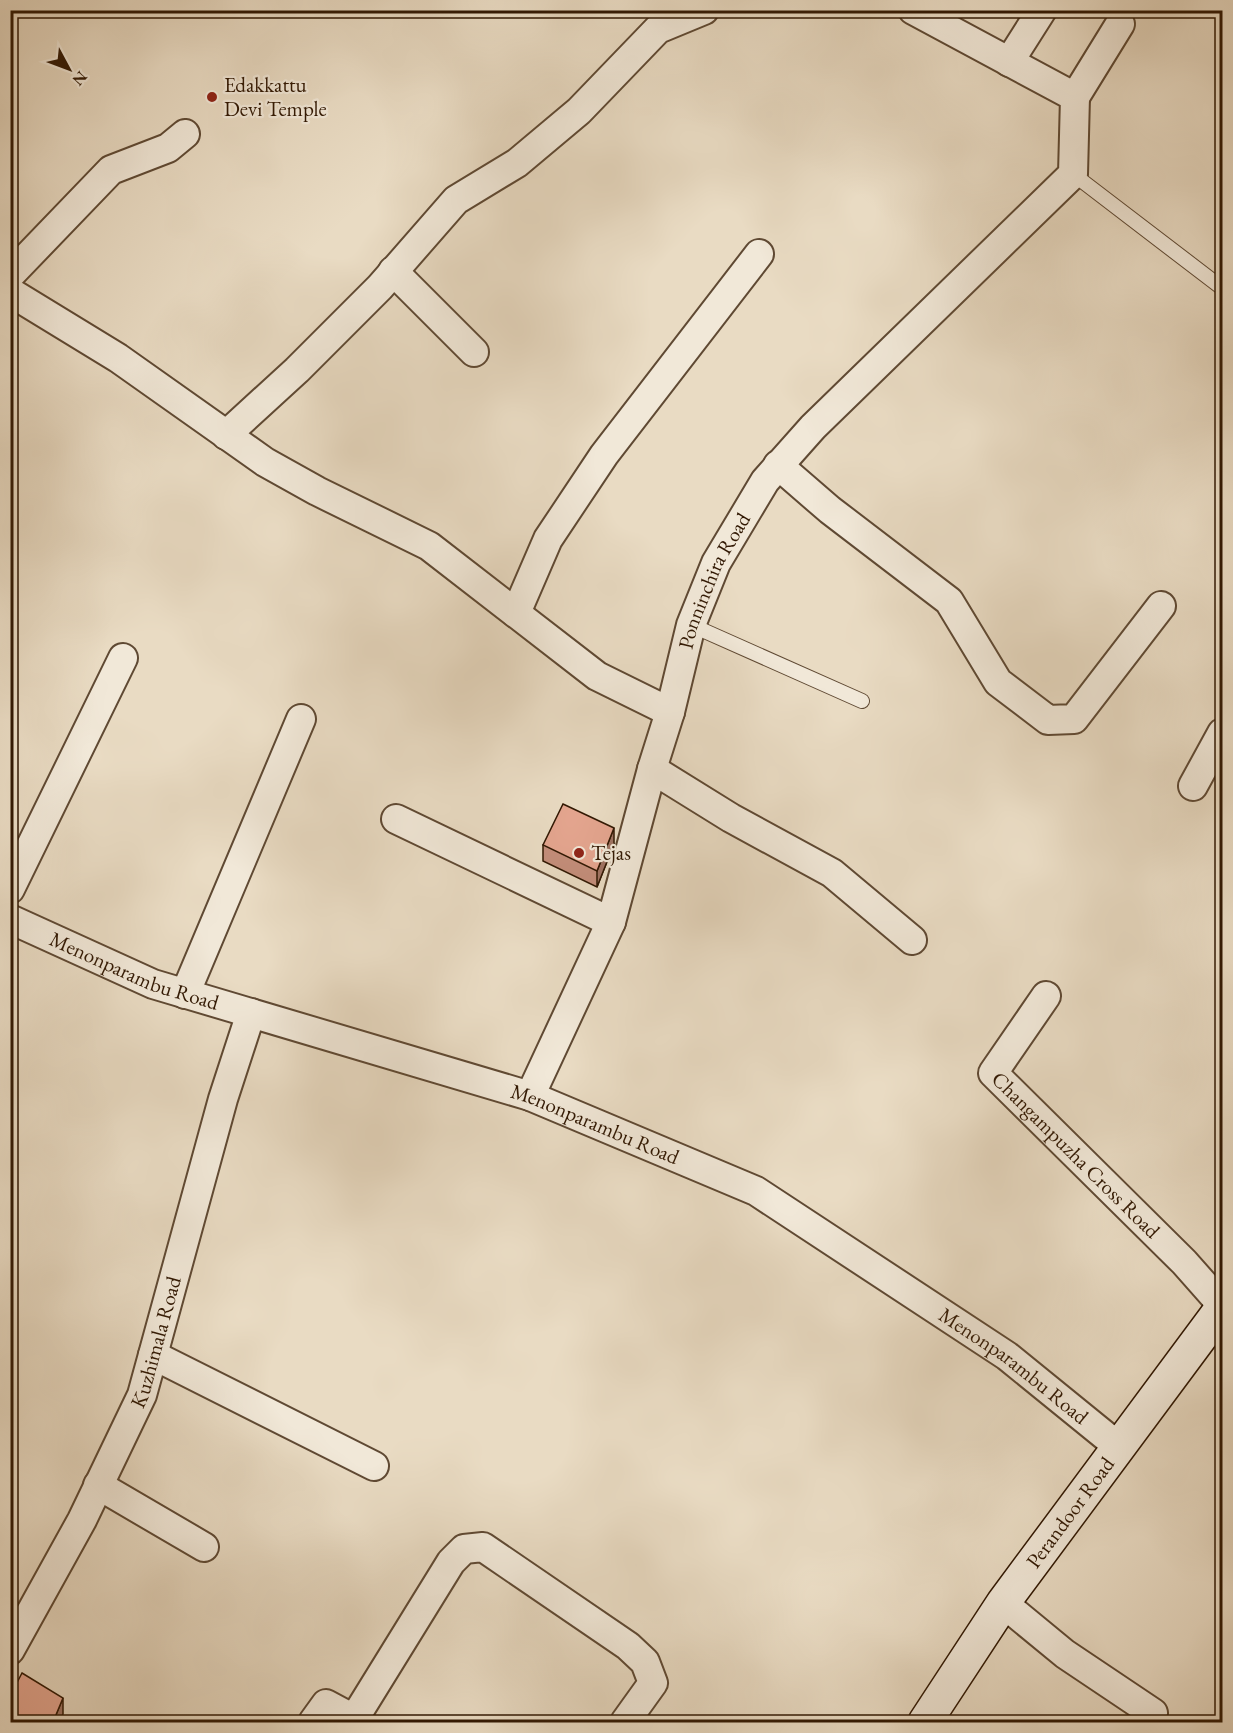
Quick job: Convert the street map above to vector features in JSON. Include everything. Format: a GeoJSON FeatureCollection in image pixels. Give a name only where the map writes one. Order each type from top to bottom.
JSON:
{"type":"FeatureCollection","features":[{"type":"Feature","properties":{"kind":"main road","name":"Perandoor Road"},"geometry":{"type":"LineString","coordinates":[[925,1722],[1003,1603],[1222,1306]]}},
{"type":"Feature","properties":{"kind":"street"},"geometry":{"type":"LineString","coordinates":[[226,435],[297,370],[393,271],[456,200],[517,163],[570,118],[658,29],[704,10]]}},
{"type":"Feature","properties":{"kind":"street"},"geometry":{"type":"LineString","coordinates":[[913,10],[1075,97]]}},
{"type":"Feature","properties":{"kind":"street"},"geometry":{"type":"LineString","coordinates":[[1009,62],[1042,10]]}},
{"type":"Feature","properties":{"kind":"street"},"geometry":{"type":"LineString","coordinates":[[1073,174],[1075,97],[1120,24]]}},
{"type":"Feature","properties":{"kind":"street"},"geometry":{"type":"LineString","coordinates":[[10,275],[111,170],[168,148],[185,134]]}},
{"type":"Feature","properties":{"kind":"street","name":"Ponninchira Road"},"geometry":{"type":"LineString","coordinates":[[530,1096],[611,922],[652,769],[670,712],[691,625],[716,563],[765,481],[778,465],[813,427],[1073,174]]}},
{"type":"Feature","properties":{"kind":"street"},"geometry":{"type":"LineString","coordinates":[[516,613],[548,539],[611,447],[759,254]]}},
{"type":"Feature","properties":{"kind":"street"},"geometry":{"type":"LineString","coordinates":[[393,271],[474,352]]}},
{"type":"Feature","properties":{"kind":"street"},"geometry":{"type":"LineString","coordinates":[[10,292],[110,353],[265,462],[317,491],[429,546],[597,675],[670,712]]}},
{"type":"Feature","properties":{"kind":"street"},"geometry":{"type":"LineString","coordinates":[[778,465],[830,510],[949,601],[998,682],[1048,720],[1074,719],[1161,606]]}},
{"type":"Feature","properties":{"kind":"street"},"geometry":{"type":"LineString","coordinates":[[10,890],[123,658]]}},
{"type":"Feature","properties":{"kind":"street"},"geometry":{"type":"LineString","coordinates":[[185,994],[301,719]]}},
{"type":"Feature","properties":{"kind":"street"},"geometry":{"type":"LineString","coordinates":[[1193,786],[1222,733]]}},
{"type":"Feature","properties":{"kind":"street"},"geometry":{"type":"LineString","coordinates":[[652,769],[730,818],[831,873],[912,940]]}},
{"type":"Feature","properties":{"kind":"street"},"geometry":{"type":"LineString","coordinates":[[396,819],[611,922]]}},
{"type":"Feature","properties":{"kind":"street","name":"Menonparambu Road"},"geometry":{"type":"LineString","coordinates":[[10,919],[153,984],[530,1096],[756,1191],[1007,1356],[1119,1447]]}},
{"type":"Feature","properties":{"kind":"street","name":"Changampuzha Cross Road"},"geometry":{"type":"LineString","coordinates":[[1046,996],[993,1072],[1184,1262],[1222,1306]]}},
{"type":"Feature","properties":{"kind":"street","name":"Kuzhimala Road"},"geometry":{"type":"LineString","coordinates":[[10,1650],[98,1485],[142,1395],[223,1099],[251,1013]]}},
{"type":"Feature","properties":{"kind":"street"},"geometry":{"type":"LineString","coordinates":[[153,1355],[374,1466]]}},
{"type":"Feature","properties":{"kind":"street"},"geometry":{"type":"LineString","coordinates":[[98,1485],[204,1547]]}},
{"type":"Feature","properties":{"kind":"street"},"geometry":{"type":"LineString","coordinates":[[313,1722],[326,1704],[356,1721],[452,1562],[464,1549],[483,1547],[628,1646],[645,1662],[653,1683],[625,1722]]}},
{"type":"Feature","properties":{"kind":"street"},"geometry":{"type":"LineString","coordinates":[[1003,1603],[1065,1654],[1154,1713]]}},
{"type":"Feature","properties":{"kind":"lane"},"geometry":{"type":"LineString","coordinates":[[1073,174],[1222,288]]}},
{"type":"Feature","properties":{"kind":"lane"},"geometry":{"type":"LineString","coordinates":[[691,625],[862,701]]}},
{"type":"Feature","properties":{"kind":"building","name":"Tejas"},"geometry":{"type":"Polygon","coordinates":[[[563,804],[614,828],[597,871],[543,845],[563,804]]]}},
{"type":"Feature","properties":{"kind":"building"},"geometry":{"type":"Polygon","coordinates":[[[22,1673],[63,1698],[53,1722],[10,1722],[10,1696],[22,1673]]]}},
{"type":"Feature","properties":{"kind":"place","name":"Edakkattu Devi Temple"},"geometry":{"type":"Point","coordinates":[212,97]}},
{"type":"Feature","properties":{"kind":"place","name":"Tejas"},"geometry":{"type":"Point","coordinates":[579,853]}}]}
